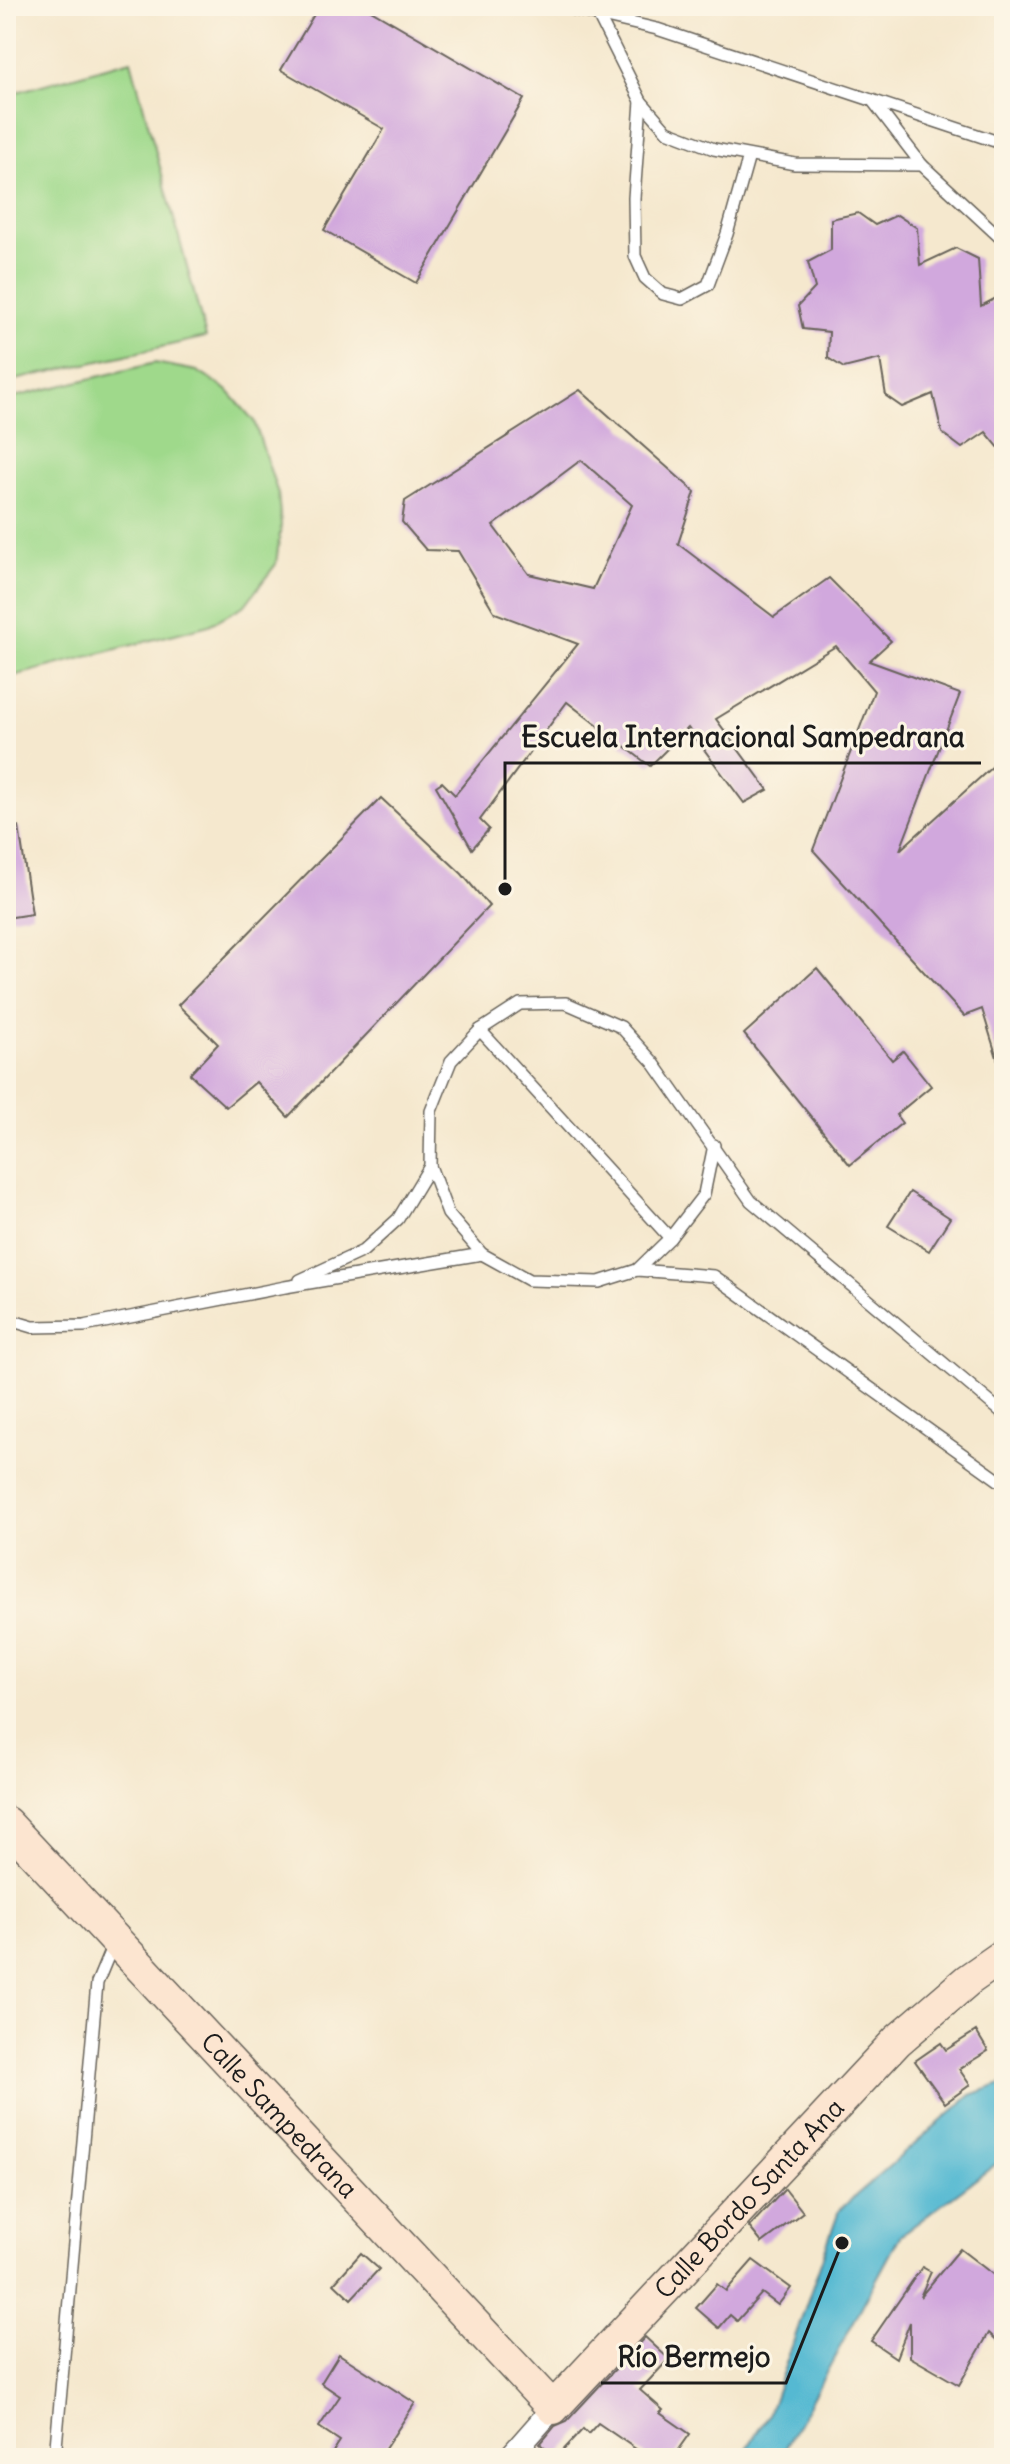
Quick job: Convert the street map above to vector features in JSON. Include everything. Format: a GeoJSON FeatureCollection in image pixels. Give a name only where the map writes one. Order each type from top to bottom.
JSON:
{"type":"FeatureCollection","features":[{"type":"Feature","properties":{"kind":"street","name":"Calle Sampedrana"},"geometry":{"type":"LineString","coordinates":[[6,1823],[553,2408]]}},
{"type":"Feature","properties":{"kind":"street","name":"Calle Bordo Santa Ana"},"geometry":{"type":"LineString","coordinates":[[510,2457],[897,2041],[968,1980],[1004,1955]]}},
{"type":"Feature","properties":{"kind":"lane"},"geometry":{"type":"LineString","coordinates":[[559,6],[657,29],[1004,144]]}},
{"type":"Feature","properties":{"kind":"lane"},"geometry":{"type":"LineString","coordinates":[[598,15],[641,101],[667,131],[714,149],[795,164],[922,165]]}},
{"type":"Feature","properties":{"kind":"lane"},"geometry":{"type":"LineString","coordinates":[[872,99],[922,165],[1004,241]]}},
{"type":"Feature","properties":{"kind":"lane"},"geometry":{"type":"LineString","coordinates":[[641,101],[634,198],[635,256],[645,278],[663,294],[682,299],[708,285],[727,234],[749,156]]}},
{"type":"Feature","properties":{"kind":"lane"},"geometry":{"type":"LineString","coordinates":[[1004,1414],[751,1201],[653,1062],[621,1027],[566,1003],[520,1004],[480,1030],[451,1061],[431,1111],[430,1166],[448,1214],[482,1254],[529,1280],[599,1282],[637,1270],[714,1276],[1004,1484]]}},
{"type":"Feature","properties":{"kind":"lane"},"geometry":{"type":"LineString","coordinates":[[480,1030],[670,1238]]}},
{"type":"Feature","properties":{"kind":"lane"},"geometry":{"type":"LineString","coordinates":[[637,1270],[670,1238],[704,1194],[714,1145]]}},
{"type":"Feature","properties":{"kind":"lane"},"geometry":{"type":"LineString","coordinates":[[285,1287],[363,1251],[398,1219],[430,1166]]}},
{"type":"Feature","properties":{"kind":"lane"},"geometry":{"type":"LineString","coordinates":[[6,1319],[33,1327],[84,1326],[285,1287],[482,1254]]}},
{"type":"Feature","properties":{"kind":"lane"},"geometry":{"type":"LineString","coordinates":[[55,2458],[97,1983],[114,1942]]}},
{"type":"Feature","properties":{"kind":"green space"},"geometry":{"type":"Polygon","coordinates":[[[131,60],[206,337],[6,382],[6,95],[131,60]]]}},
{"type":"Feature","properties":{"kind":"green space"},"geometry":{"type":"Polygon","coordinates":[[[155,363],[197,371],[227,390],[254,421],[278,494],[281,525],[276,564],[245,605],[209,625],[6,678],[6,399],[155,363]]]}},
{"type":"Feature","properties":{"kind":"water"},"geometry":{"type":"Polygon","coordinates":[[[1004,2083],[1004,2158],[900,2236],[780,2458],[741,2458],[768,2415],[839,2210],[971,2095],[1004,2083]]]}},
{"type":"Feature","properties":{"kind":"building"},"geometry":{"type":"Polygon","coordinates":[[[319,6],[364,6],[524,99],[416,283],[324,230],[384,129],[281,70],[319,6]]]}},
{"type":"Feature","properties":{"kind":"building"},"geometry":{"type":"Polygon","coordinates":[[[858,213],[875,225],[897,215],[917,228],[920,265],[956,248],[978,259],[981,306],[1004,294],[1004,454],[986,432],[962,448],[942,433],[933,394],[902,407],[886,396],[880,359],[844,368],[828,358],[829,332],[803,329],[798,306],[815,288],[808,262],[831,250],[831,219],[858,213]]]}},
{"type":"Feature","properties":{"kind":"building"},"geometry":{"type":"Polygon","coordinates":[[[580,390],[695,492],[678,544],[774,617],[829,578],[891,641],[869,661],[960,694],[900,850],[1004,756],[1004,1063],[999,1064],[982,1009],[964,1016],[813,850],[874,691],[836,646],[716,719],[768,790],[744,803],[688,728],[650,766],[567,702],[480,820],[489,829],[472,849],[436,786],[442,782],[455,795],[578,644],[495,613],[458,551],[426,550],[402,522],[405,501],[580,390]],[[581,460],[493,526],[529,574],[593,589],[632,505],[581,460]]]}},
{"type":"Feature","properties":{"kind":"building"},"geometry":{"type":"Polygon","coordinates":[[[381,798],[462,874],[489,906],[288,1117],[256,1082],[226,1107],[190,1074],[218,1044],[178,1005],[381,798]]]}},
{"type":"Feature","properties":{"kind":"building"},"geometry":{"type":"Polygon","coordinates":[[[19,827],[32,914],[6,918],[6,828],[19,827]]]}},
{"type":"Feature","properties":{"kind":"building"},"geometry":{"type":"Polygon","coordinates":[[[817,968],[892,1060],[903,1051],[931,1086],[896,1115],[902,1123],[850,1165],[744,1034],[817,968]]]}},
{"type":"Feature","properties":{"kind":"building"},"geometry":{"type":"Polygon","coordinates":[[[910,1192],[950,1218],[929,1251],[888,1226],[910,1192]]]}},
{"type":"Feature","properties":{"kind":"building"},"geometry":{"type":"Polygon","coordinates":[[[976,2031],[988,2051],[959,2069],[970,2085],[945,2103],[915,2061],[941,2043],[946,2050],[976,2031]]]}},
{"type":"Feature","properties":{"kind":"building"},"geometry":{"type":"Polygon","coordinates":[[[785,2189],[803,2212],[762,2243],[749,2227],[785,2189]]]}},
{"type":"Feature","properties":{"kind":"building"},"geometry":{"type":"Polygon","coordinates":[[[960,2249],[1004,2283],[1004,2347],[989,2333],[959,2385],[910,2357],[910,2322],[896,2358],[871,2341],[922,2267],[931,2272],[920,2297],[960,2249]]]}},
{"type":"Feature","properties":{"kind":"building"},"geometry":{"type":"Polygon","coordinates":[[[361,2253],[379,2269],[351,2299],[334,2283],[361,2253]]]}},
{"type":"Feature","properties":{"kind":"building"},"geometry":{"type":"Polygon","coordinates":[[[753,2260],[791,2288],[778,2305],[762,2293],[737,2321],[730,2315],[719,2328],[696,2308],[717,2284],[726,2291],[753,2260]]]}},
{"type":"Feature","properties":{"kind":"building"},"geometry":{"type":"Polygon","coordinates":[[[645,2337],[669,2359],[640,2390],[663,2410],[660,2413],[690,2434],[673,2458],[649,2458],[598,2423],[588,2434],[583,2429],[556,2458],[540,2444],[555,2426],[567,2421],[645,2337]]]}},
{"type":"Feature","properties":{"kind":"building"},"geometry":{"type":"Polygon","coordinates":[[[339,2354],[415,2403],[379,2458],[329,2458],[340,2441],[319,2427],[340,2396],[321,2383],[339,2354]]]}},
{"type":"Feature","properties":{"kind":"place","name":"Escuela Internacional Sampedrana"},"geometry":{"type":"Point","coordinates":[505,889]}},
{"type":"Feature","properties":{"kind":"place","name":"Río Bermejo"},"geometry":{"type":"Point","coordinates":[842,2243]}}]}
